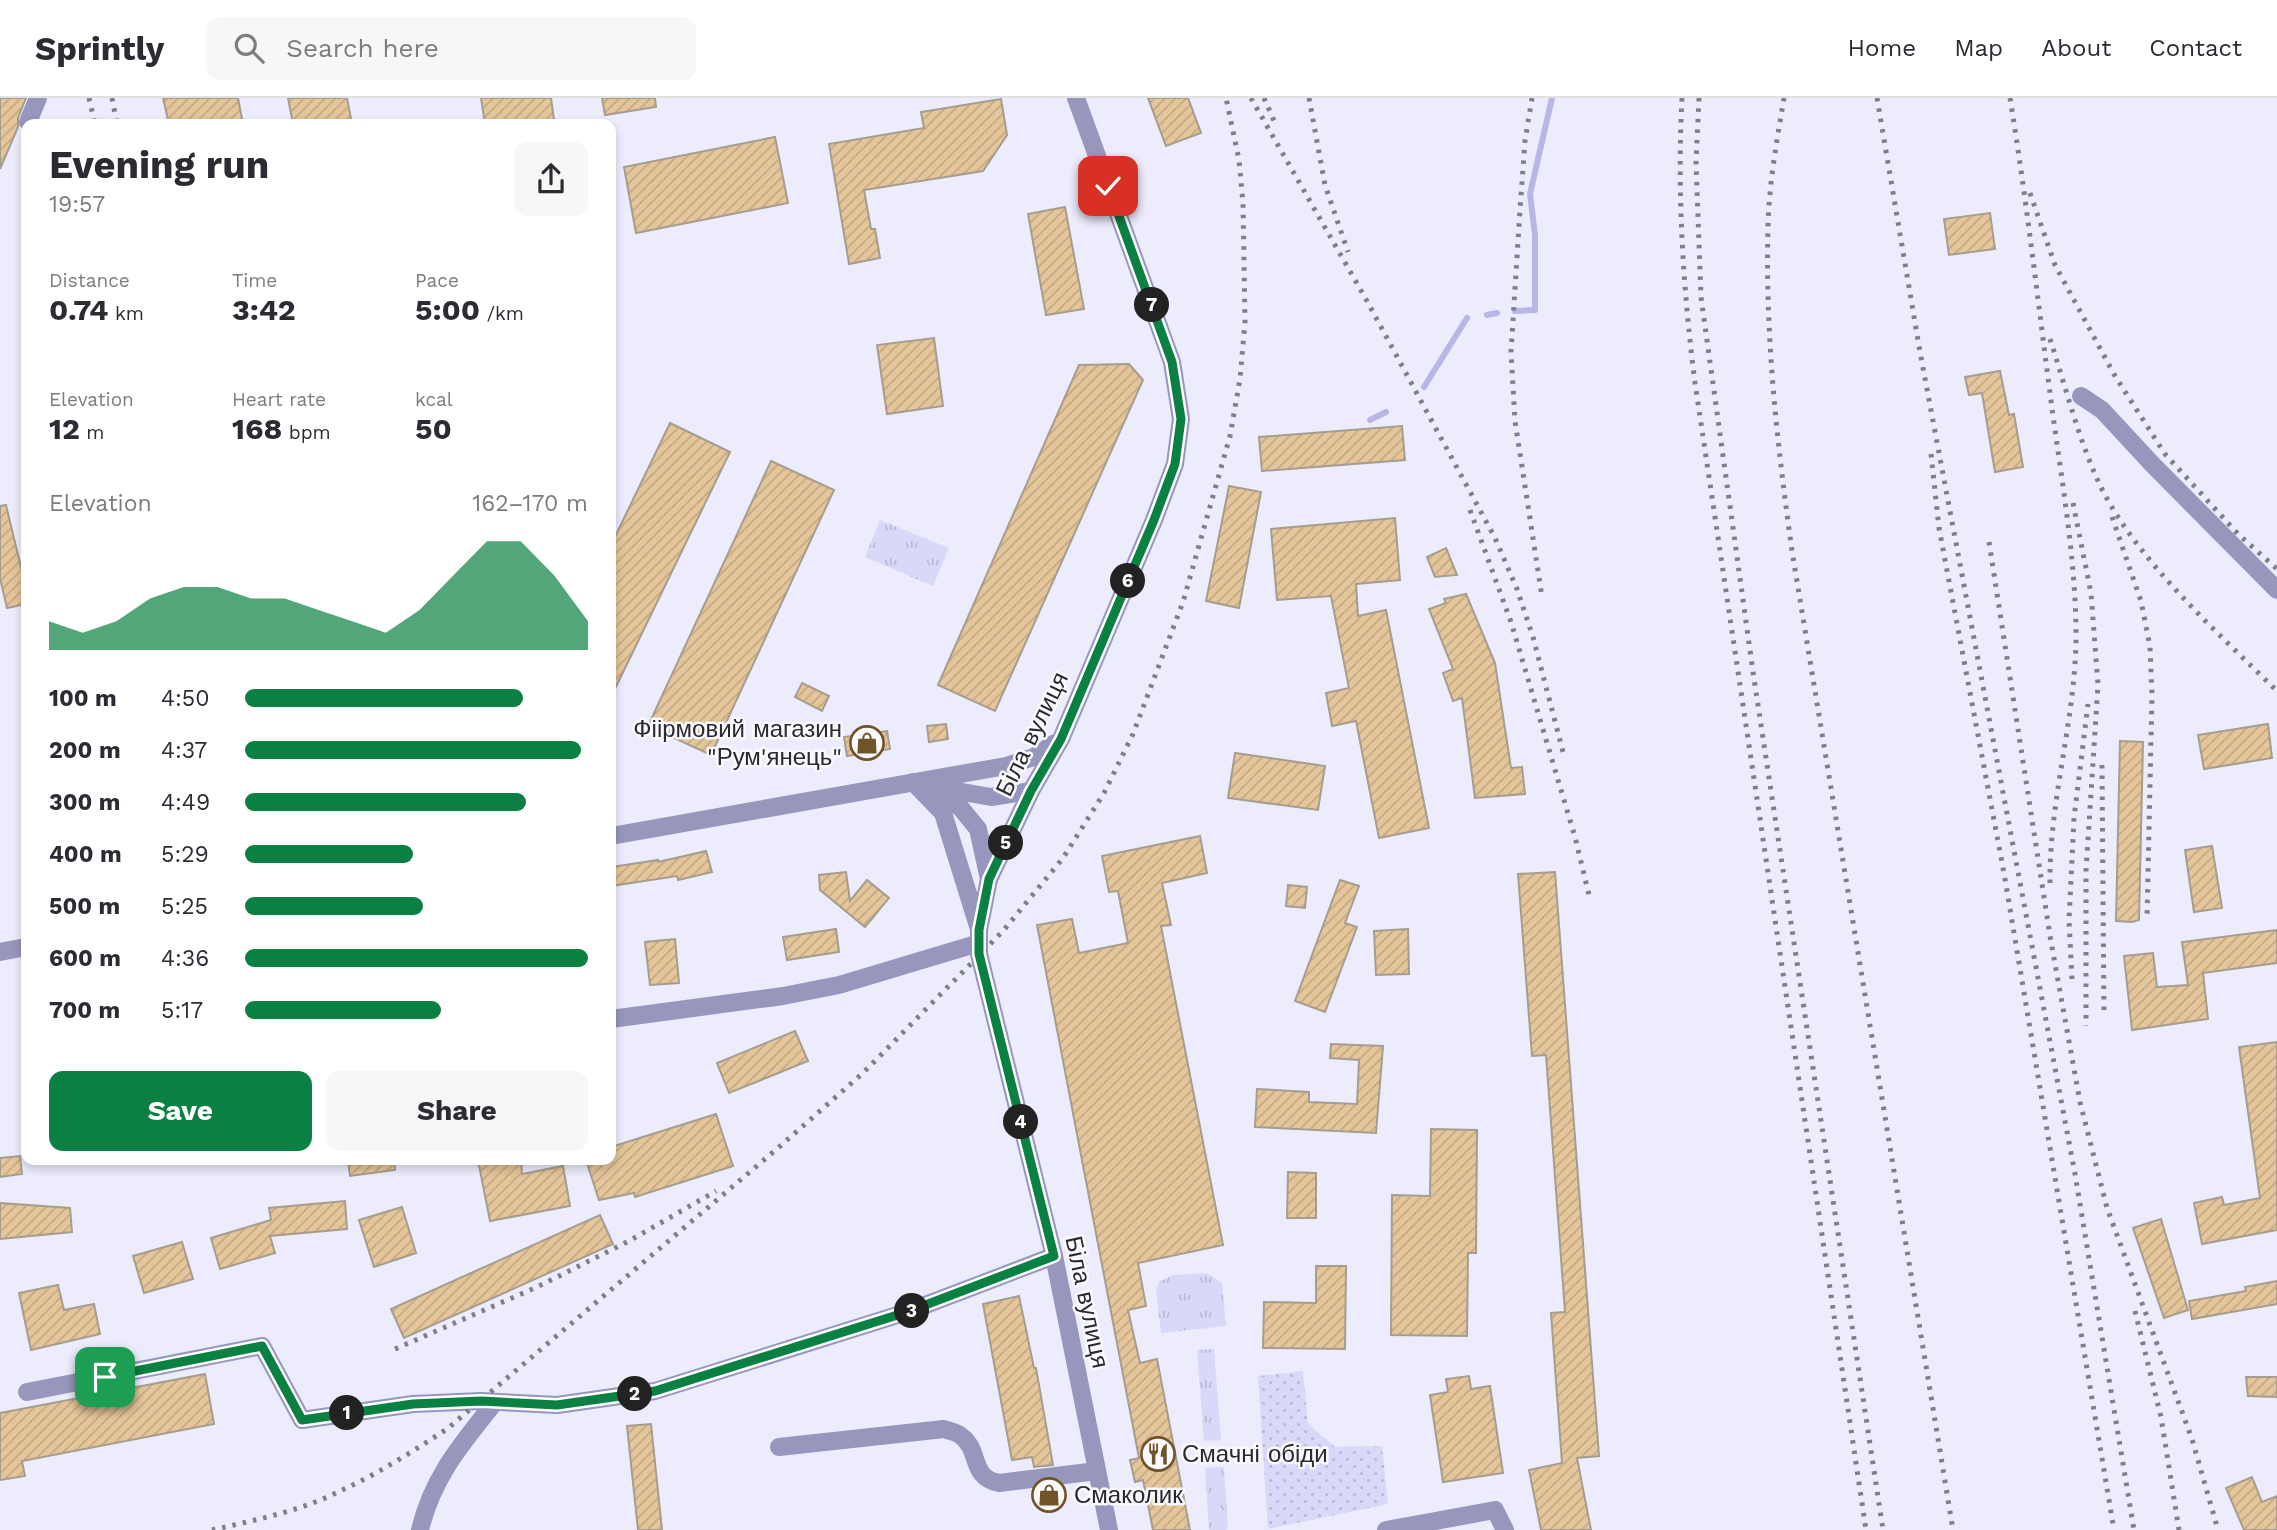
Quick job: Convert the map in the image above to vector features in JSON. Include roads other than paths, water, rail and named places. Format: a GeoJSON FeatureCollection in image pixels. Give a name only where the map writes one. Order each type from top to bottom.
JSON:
{"type":"FeatureCollection","features":[{"type":"Feature","properties":{"kind":"street"},"geometry":{"type":"LineString","coordinates":[[29,119],[38,98]]}},
{"type":"Feature","properties":{"kind":"street","name":"Біла вулиця"},"geometry":{"type":"LineString","coordinates":[[1076,98],[1172,362],[1181,419],[1175,464],[1167,486],[1061,739],[1031,791],[989,879],[979,937],[979,954],[1054,1256],[1110,1530]]}},
{"type":"Feature","properties":{"kind":"street"},"geometry":{"type":"LineString","coordinates":[[2081,396],[2102,410],[2277,590]]}},
{"type":"Feature","properties":{"kind":"street"},"geometry":{"type":"LineString","coordinates":[[616,835],[1006,766],[1034,757],[1061,739]]}},
{"type":"Feature","properties":{"kind":"street"},"geometry":{"type":"LineString","coordinates":[[913,782],[991,797],[1031,791]]}},
{"type":"Feature","properties":{"kind":"street"},"geometry":{"type":"LineString","coordinates":[[913,782],[960,807],[978,829],[989,879]]}},
{"type":"Feature","properties":{"kind":"street"},"geometry":{"type":"LineString","coordinates":[[616,1018],[783,996],[839,985],[979,937],[943,813],[913,782]]}},
{"type":"Feature","properties":{"kind":"street"},"geometry":{"type":"LineString","coordinates":[[0,952],[21,948]]}},
{"type":"Feature","properties":{"kind":"street"},"geometry":{"type":"LineString","coordinates":[[27,1392],[262,1346],[302,1420],[413,1404],[495,1402],[557,1405],[655,1391],[907,1312],[1054,1256]]}},
{"type":"Feature","properties":{"kind":"street"},"geometry":{"type":"LineString","coordinates":[[420,1530],[425,1510],[448,1461],[495,1402]]}},
{"type":"Feature","properties":{"kind":"street"},"geometry":{"type":"LineString","coordinates":[[779,1447],[944,1429],[961,1436],[970,1446],[981,1476],[989,1481],[999,1483],[1097,1471]]}},
{"type":"Feature","properties":{"kind":"street"},"geometry":{"type":"LineString","coordinates":[[1386,1530],[1495,1510],[1505,1530]]}},
{"type":"Feature","properties":{"kind":"waterway"},"geometry":{"type":"LineString","coordinates":[[1515,311],[1535,310],[1535,235],[1530,194],[1552,98]]}},
{"type":"Feature","properties":{"kind":"waterway"},"geometry":{"type":"LineString","coordinates":[[1487,315],[1497,313]]}},
{"type":"Feature","properties":{"kind":"waterway"},"geometry":{"type":"LineString","coordinates":[[1424,387],[1467,318]]}},
{"type":"Feature","properties":{"kind":"waterway"},"geometry":{"type":"LineString","coordinates":[[1370,420],[1386,412]]}},
{"type":"Feature","properties":{"kind":"railway"},"geometry":{"type":"LineString","coordinates":[[89,98],[94,119]]}},
{"type":"Feature","properties":{"kind":"railway"},"geometry":{"type":"LineString","coordinates":[[112,98],[116,119]]}},
{"type":"Feature","properties":{"kind":"railway"},"geometry":{"type":"LineString","coordinates":[[212,1530],[278,1514],[325,1498],[382,1470],[447,1429],[863,1073],[1003,931],[1063,858],[1104,793],[1133,734],[1183,602],[1230,436],[1240,379],[1245,322],[1243,203],[1239,160],[1226,98]]}},
{"type":"Feature","properties":{"kind":"railway"},"geometry":{"type":"LineString","coordinates":[[1251,98],[1367,301],[1495,538],[1517,589],[1533,637],[1563,752]]}},
{"type":"Feature","properties":{"kind":"railway"},"geometry":{"type":"LineString","coordinates":[[1264,98],[1275,123]]}},
{"type":"Feature","properties":{"kind":"railway"},"geometry":{"type":"LineString","coordinates":[[1309,98],[1325,185],[1348,252]]}},
{"type":"Feature","properties":{"kind":"railway"},"geometry":{"type":"LineString","coordinates":[[1532,98],[1525,141],[1511,352],[1515,421],[1542,597]]}},
{"type":"Feature","properties":{"kind":"railway"},"geometry":{"type":"LineString","coordinates":[[1682,98],[1682,241],[1695,383],[1866,1530]]}},
{"type":"Feature","properties":{"kind":"railway"},"geometry":{"type":"LineString","coordinates":[[1699,98],[1696,162],[1701,297],[1753,672],[1883,1530]]}},
{"type":"Feature","properties":{"kind":"railway"},"geometry":{"type":"LineString","coordinates":[[1784,98],[1768,226],[1770,348],[1782,470],[1792,551],[1953,1530]]}},
{"type":"Feature","properties":{"kind":"railway"},"geometry":{"type":"LineString","coordinates":[[1877,98],[1920,352],[2075,1174],[2134,1530]]}},
{"type":"Feature","properties":{"kind":"railway"},"geometry":{"type":"LineString","coordinates":[[2010,98],[2066,511],[2075,600],[2075,662],[2054,820],[2050,883]]}},
{"type":"Feature","properties":{"kind":"railway"},"geometry":{"type":"LineString","coordinates":[[2030,193],[2055,265],[2115,376],[2165,454],[2238,534],[2277,569]]}},
{"type":"Feature","properties":{"kind":"railway"},"geometry":{"type":"LineString","coordinates":[[2050,339],[2084,447],[2113,509],[2132,538],[2178,592],[2277,691]]}},
{"type":"Feature","properties":{"kind":"railway"},"geometry":{"type":"LineString","coordinates":[[1931,454],[1939,528],[2004,873],[2114,1530]]}},
{"type":"Feature","properties":{"kind":"railway"},"geometry":{"type":"LineString","coordinates":[[2073,503],[2091,593],[2098,685],[2086,871],[2086,1026]]}},
{"type":"Feature","properties":{"kind":"railway"},"geometry":{"type":"LineString","coordinates":[[1470,510],[1511,622],[1575,837],[1589,895]]}},
{"type":"Feature","properties":{"kind":"railway"},"geometry":{"type":"LineString","coordinates":[[2112,517],[2141,601],[2150,647],[2152,694],[2147,919]]}},
{"type":"Feature","properties":{"kind":"railway"},"geometry":{"type":"LineString","coordinates":[[1989,542],[2051,942],[2080,1102],[2107,1208],[2192,1439],[2218,1530]]}},
{"type":"Feature","properties":{"kind":"railway"},"geometry":{"type":"LineString","coordinates":[[2072,979],[2069,920],[2074,818],[2088,704]]}},
{"type":"Feature","properties":{"kind":"railway"},"geometry":{"type":"LineString","coordinates":[[2102,765],[2104,1017]]}},
{"type":"Feature","properties":{"kind":"railway"},"geometry":{"type":"LineString","coordinates":[[395,1349],[537,1287],[629,1241],[716,1191]]}},
{"type":"Feature","properties":{"kind":"railway"},"geometry":{"type":"LineString","coordinates":[[2135,1311],[2161,1417],[2179,1530]]}},
{"type":"Feature","properties":{"kind":"place","name":"Фіірмовий магазин \"Рум'янець\""},"geometry":{"type":"Point","coordinates":[867,743]}},
{"type":"Feature","properties":{"kind":"place","name":"Смачні обіди"},"geometry":{"type":"Point","coordinates":[1158,1454]}},
{"type":"Feature","properties":{"kind":"place","name":"Смаколик"},"geometry":{"type":"Point","coordinates":[1049,1495]}}]}
